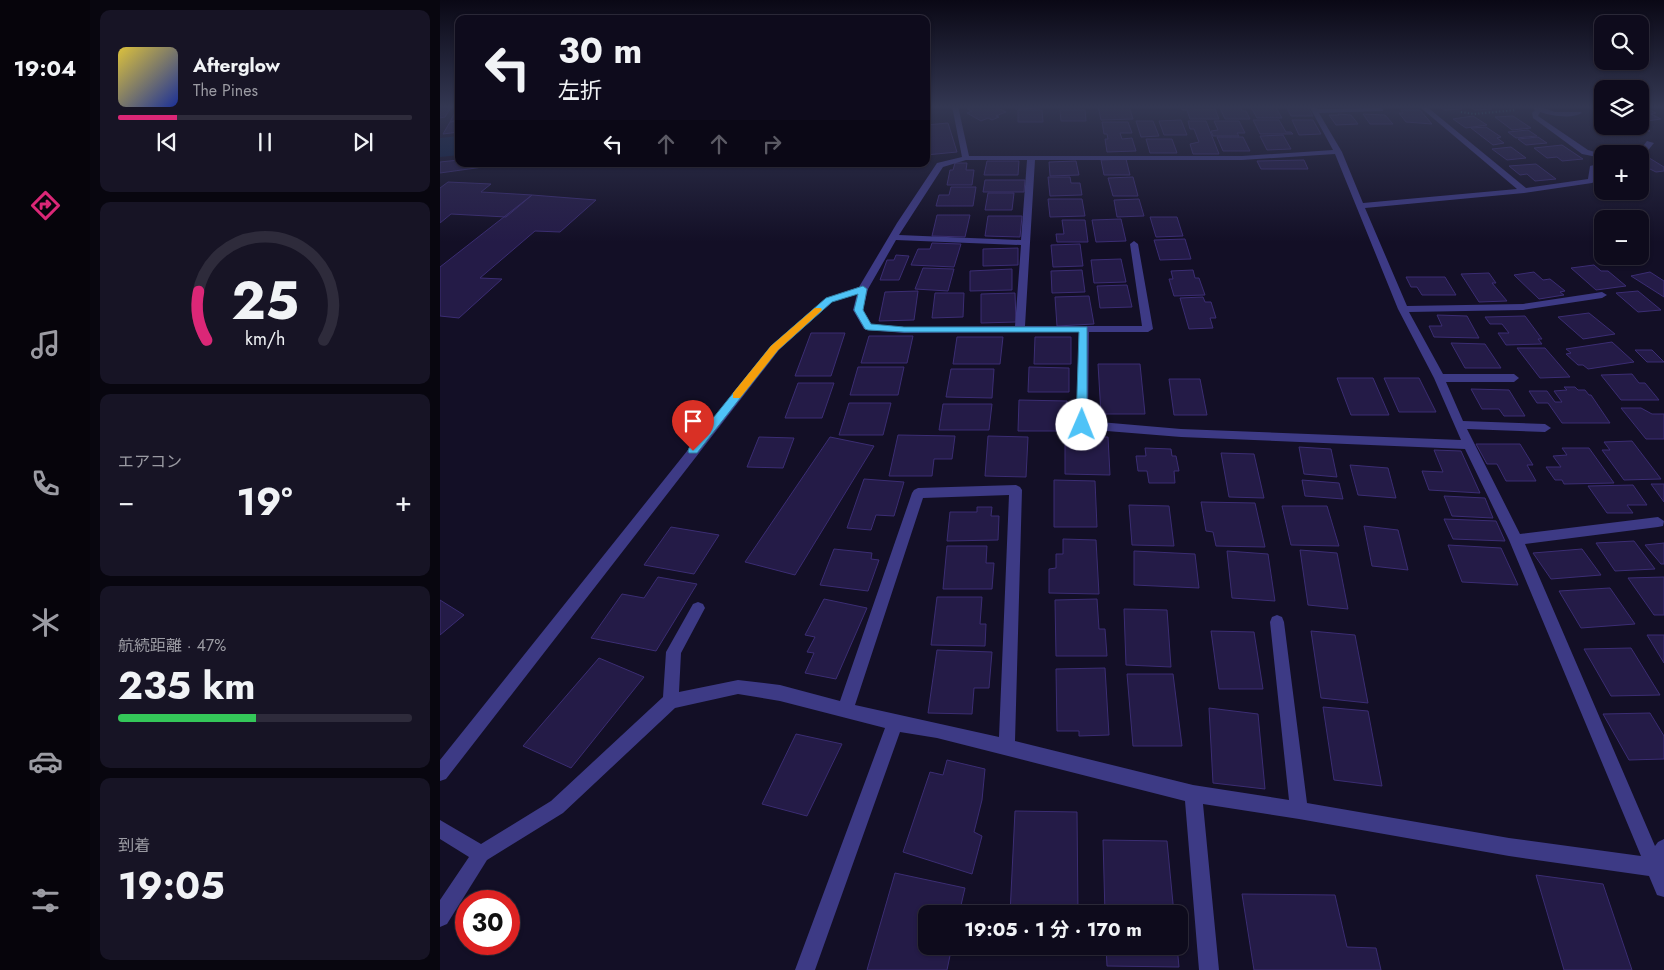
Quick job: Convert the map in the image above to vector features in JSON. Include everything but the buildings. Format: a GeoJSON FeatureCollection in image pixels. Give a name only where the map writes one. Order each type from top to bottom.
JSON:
{"type":"FeatureCollection","features":[{"type":"Feature","properties":{"kind":"street"},"geometry":{"type":"LineString","coordinates":[[965,151],[966,158]]}},
{"type":"Feature","properties":{"kind":"street"},"geometry":{"type":"LineString","coordinates":[[1477,151],[1524,190]]}},
{"type":"Feature","properties":{"kind":"street"},"geometry":{"type":"LineString","coordinates":[[1134,244],[1148,328],[904,330],[868,327],[858,310],[863,289],[893,237],[940,165],[966,158],[1242,158],[1338,152],[1362,206],[1403,309],[1439,378],[1468,445],[1516,540],[1653,867],[1664,888]]}},
{"type":"Feature","properties":{"kind":"street"},"geometry":{"type":"LineString","coordinates":[[1020,329],[1031,159]]}},
{"type":"Feature","properties":{"kind":"street"},"geometry":{"type":"LineString","coordinates":[[1362,206],[1524,190],[1592,181],[1594,167]]}},
{"type":"Feature","properties":{"kind":"street"},"geometry":{"type":"LineString","coordinates":[[893,237],[1025,243]]}},
{"type":"Feature","properties":{"kind":"street"},"geometry":{"type":"LineString","coordinates":[[440,773],[775,348],[829,300],[863,289]]}},
{"type":"Feature","properties":{"kind":"street"},"geometry":{"type":"LineString","coordinates":[[1403,309],[1523,308],[1602,295]]}},
{"type":"Feature","properties":{"kind":"street"},"geometry":{"type":"LineString","coordinates":[[1084,329],[1082,425],[1181,433],[1468,445]]}},
{"type":"Feature","properties":{"kind":"street"},"geometry":{"type":"LineString","coordinates":[[1439,378],[1514,378]]}},
{"type":"Feature","properties":{"kind":"street"},"geometry":{"type":"LineString","coordinates":[[1459,425],[1545,428]]}},
{"type":"Feature","properties":{"kind":"street"},"geometry":{"type":"LineString","coordinates":[[846,710],[918,493],[1016,490],[1007,747]]}},
{"type":"Feature","properties":{"kind":"street"},"geometry":{"type":"LineString","coordinates":[[1516,540],[1658,522]]}},
{"type":"Feature","properties":{"kind":"street"},"geometry":{"type":"LineString","coordinates":[[671,701],[674,652],[698,608]]}},
{"type":"Feature","properties":{"kind":"street"},"geometry":{"type":"LineString","coordinates":[[1277,622],[1299,810]]}},
{"type":"Feature","properties":{"kind":"street"},"geometry":{"type":"LineString","coordinates":[[440,916],[481,854],[557,807],[671,701],[738,688],[780,693],[895,723],[937,730],[1194,794],[1509,846],[1653,867]]}},
{"type":"Feature","properties":{"kind":"street"},"geometry":{"type":"LineString","coordinates":[[805,970],[895,723]]}},
{"type":"Feature","properties":{"kind":"street"},"geometry":{"type":"LineString","coordinates":[[1194,794],[1209,970]]}},
{"type":"Feature","properties":{"kind":"street"},"geometry":{"type":"LineString","coordinates":[[440,829],[481,854]]}},
{"type":"Feature","properties":{"kind":"street"},"geometry":{"type":"LineString","coordinates":[[1653,867],[1664,848]]}},
{"type":"Feature","properties":{"kind":"water"},"geometry":{"type":"Polygon","coordinates":[[[440,151],[455,151],[455,155],[440,157],[440,151]]]}},
{"type":"Feature","properties":{"kind":"slow traffic"},"geometry":{"type":"LineString","coordinates":[[736,395],[775,348],[818,310]]}},
{"type":"Feature","properties":{"kind":"route"},"geometry":{"type":"LineString","coordinates":[[693,451],[775,348],[829,300],[863,289],[858,310],[868,327],[904,330],[1084,329],[1082,425]]}}]}
